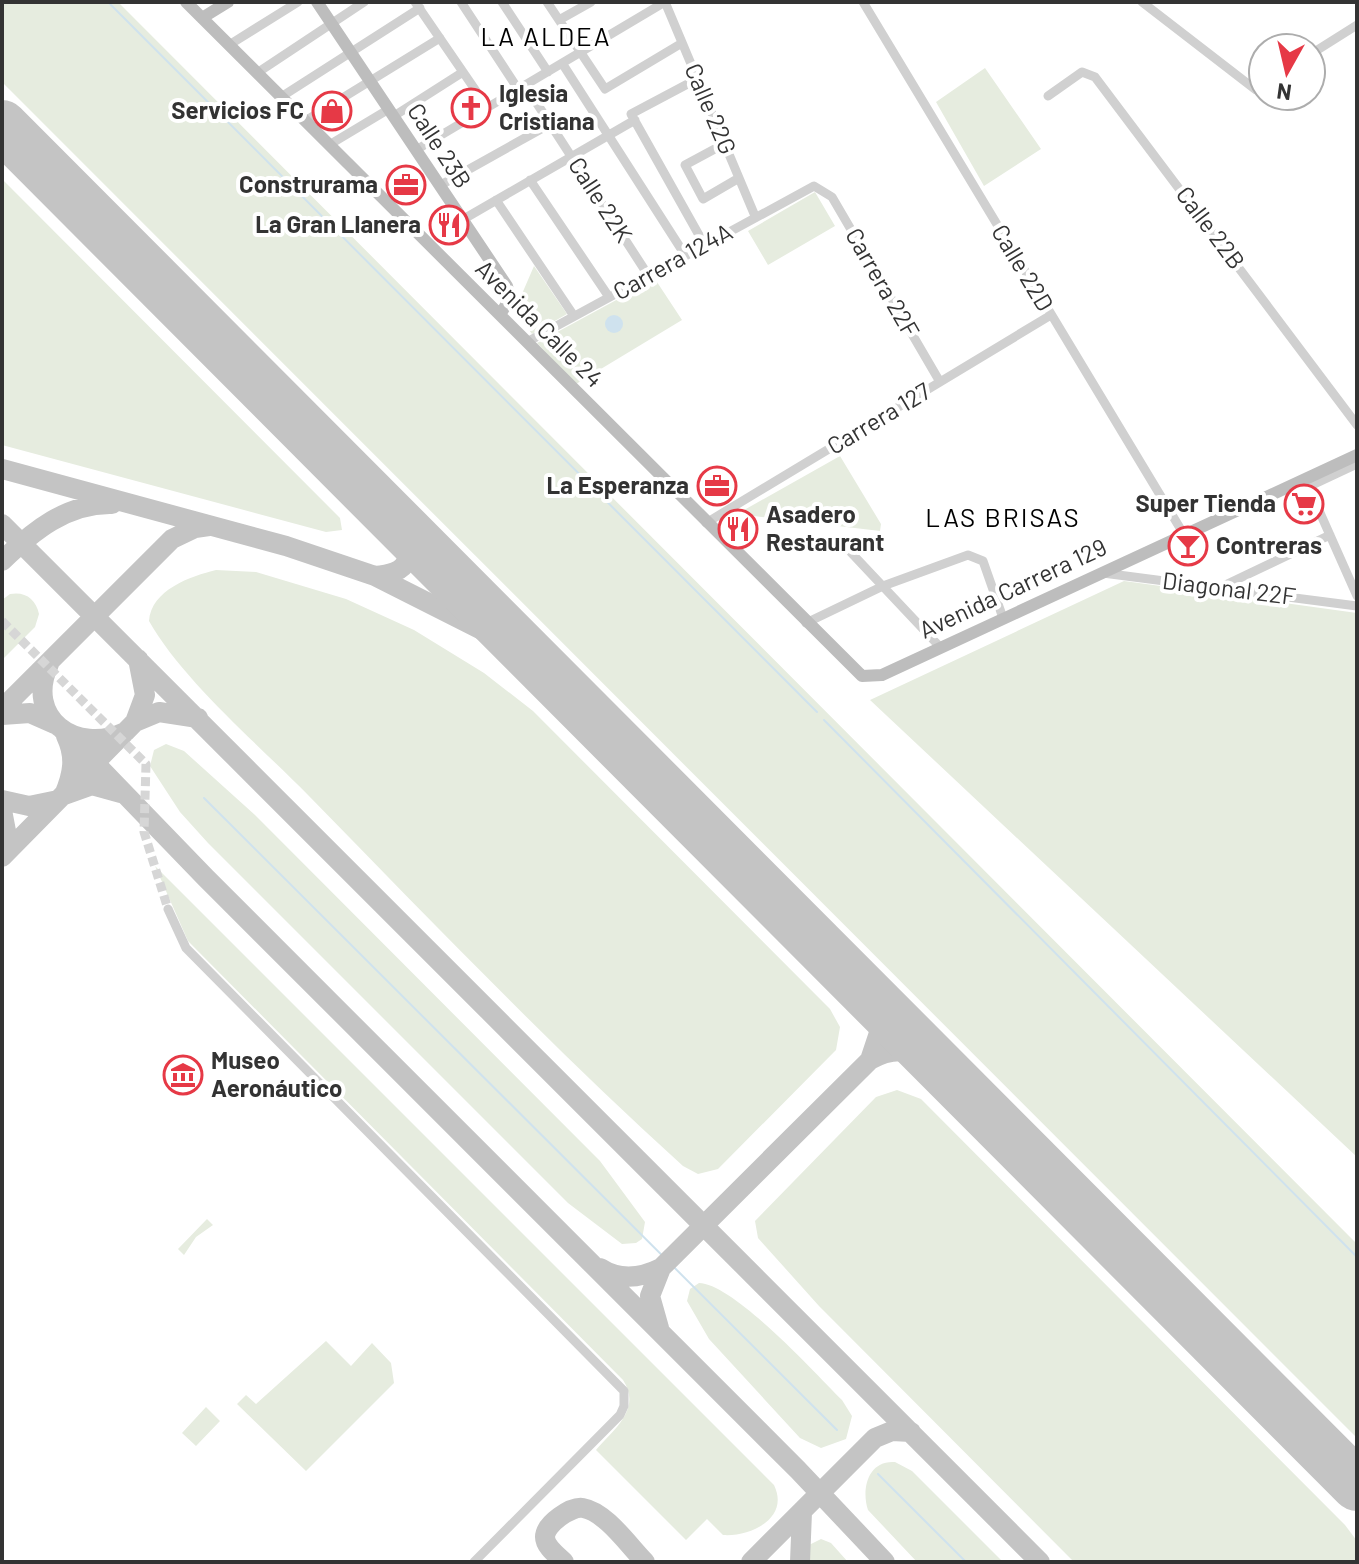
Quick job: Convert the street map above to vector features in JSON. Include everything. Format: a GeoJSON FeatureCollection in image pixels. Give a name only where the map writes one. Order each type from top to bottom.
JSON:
{"type":"FeatureCollection","features":[{"type":"Feature","properties":{"kind":"main road","name":"Avenida Calle 24"},"geometry":{"type":"LineString","coordinates":[[186,2],[862,676]]}},
{"type":"Feature","properties":{"kind":"main road"},"geometry":{"type":"LineString","coordinates":[[202,18],[228,2]]}},
{"type":"Feature","properties":{"kind":"main road","name":"Calle 23B"},"geometry":{"type":"LineString","coordinates":[[317,2],[509,289],[510,298],[500,315]]}},
{"type":"Feature","properties":{"kind":"main road","name":"Avenida Carrera 129"},"geometry":{"type":"LineString","coordinates":[[862,676],[882,675],[1183,533],[1306,483],[1357,455]]}},
{"type":"Feature","properties":{"kind":"street"},"geometry":{"type":"LineString","coordinates":[[229,45],[298,2]]}},
{"type":"Feature","properties":{"kind":"street"},"geometry":{"type":"LineString","coordinates":[[257,73],[364,2]]}},
{"type":"Feature","properties":{"kind":"street","name":"Calle 22K"},"geometry":{"type":"LineString","coordinates":[[461,2],[550,124],[648,275]]}},
{"type":"Feature","properties":{"kind":"street"},"geometry":{"type":"LineString","coordinates":[[502,2],[548,72]]}},
{"type":"Feature","properties":{"kind":"street"},"geometry":{"type":"LineString","coordinates":[[547,2],[605,89],[682,43]]}},
{"type":"Feature","properties":{"kind":"street"},"geometry":{"type":"LineString","coordinates":[[559,20],[591,2]]}},
{"type":"Feature","properties":{"kind":"street"},"geometry":{"type":"LineString","coordinates":[[416,150],[652,6],[665,2]]}},
{"type":"Feature","properties":{"kind":"street","name":"Calle 22G"},"geometry":{"type":"LineString","coordinates":[[665,2],[755,216]]}},
{"type":"Feature","properties":{"kind":"street","name":"Calle 22D"},"geometry":{"type":"LineString","coordinates":[[863,2],[1183,533]]}},
{"type":"Feature","properties":{"kind":"street"},"geometry":{"type":"LineString","coordinates":[[1142,2],[1247,83]]}},
{"type":"Feature","properties":{"kind":"street"},"geometry":{"type":"LineString","coordinates":[[281,97],[418,5],[487,107]]}},
{"type":"Feature","properties":{"kind":"street"},"geometry":{"type":"LineString","coordinates":[[1327,44],[1357,25]]}},
{"type":"Feature","properties":{"kind":"street"},"geometry":{"type":"LineString","coordinates":[[305,121],[440,38]]}},
{"type":"Feature","properties":{"kind":"street"},"geometry":{"type":"LineString","coordinates":[[562,63],[685,255]]}},
{"type":"Feature","properties":{"kind":"street"},"geometry":{"type":"LineString","coordinates":[[329,145],[463,72]]}},
{"type":"Feature","properties":{"kind":"street","name":"Calle 22B"},"geometry":{"type":"LineString","coordinates":[[1048,96],[1082,72],[1095,77],[1357,425]]}},
{"type":"Feature","properties":{"kind":"street"},"geometry":{"type":"LineString","coordinates":[[462,220],[697,79]]}},
{"type":"Feature","properties":{"kind":"street"},"geometry":{"type":"LineString","coordinates":[[633,117],[704,244]]}},
{"type":"Feature","properties":{"kind":"street"},"geometry":{"type":"LineString","coordinates":[[439,186],[550,124]]}},
{"type":"Feature","properties":{"kind":"street"},"geometry":{"type":"LineString","coordinates":[[724,144],[685,165],[703,199],[739,178]]}},
{"type":"Feature","properties":{"kind":"street"},"geometry":{"type":"LineString","coordinates":[[530,180],[609,297]]}},
{"type":"Feature","properties":{"kind":"street","name":"Carrera 124A"},"geometry":{"type":"LineString","coordinates":[[527,342],[808,187],[820,187]]}},
{"type":"Feature","properties":{"kind":"street","name":"Carrera 22F"},"geometry":{"type":"LineString","coordinates":[[820,187],[832,197],[940,382]]}},
{"type":"Feature","properties":{"kind":"street"},"geometry":{"type":"LineString","coordinates":[[496,200],[574,316]]}},
{"type":"Feature","properties":{"kind":"street","name":"Carrera 127"},"geometry":{"type":"LineString","coordinates":[[706,523],[1051,315]]}},
{"type":"Feature","properties":{"kind":"street"},"geometry":{"type":"LineString","coordinates":[[1357,464],[1306,483],[1357,596]]}},
{"type":"Feature","properties":{"kind":"street"},"geometry":{"type":"LineString","coordinates":[[1219,588],[1330,535]]}},
{"type":"Feature","properties":{"kind":"street"},"geometry":{"type":"LineString","coordinates":[[843,544],[940,647]]}},
{"type":"Feature","properties":{"kind":"street"},"geometry":{"type":"LineString","coordinates":[[806,623],[883,586],[957,557],[973,556],[983,561],[1003,618]]}},
{"type":"Feature","properties":{"kind":"street","name":"Diagonal 22F"},"geometry":{"type":"LineString","coordinates":[[1100,572],[1357,606]]}},
{"type":"Feature","properties":{"kind":"street"},"geometry":{"type":"LineString","coordinates":[[168,909],[186,948],[624,1391],[625,1401],[620,1415],[474,1562]]}},
{"type":"Feature","properties":{"kind":"shaded area"},"geometry":{"type":"Polygon","coordinates":[[[2,2],[118,2],[1357,1244],[1357,1438],[2,82],[2,2]]]}},
{"type":"Feature","properties":{"kind":"shaded area"},"geometry":{"type":"Polygon","coordinates":[[[985,68],[1041,149],[984,186],[936,102],[985,68]]]}},
{"type":"Feature","properties":{"kind":"shaded area"},"geometry":{"type":"Polygon","coordinates":[[[2,179],[340,518],[342,530],[326,532],[2,445],[2,179]]]}},
{"type":"Feature","properties":{"kind":"shaded area"},"geometry":{"type":"Polygon","coordinates":[[[815,192],[835,226],[768,265],[748,231],[815,192]]]}},
{"type":"Feature","properties":{"kind":"shaded area"},"geometry":{"type":"Polygon","coordinates":[[[534,266],[567,314],[532,334],[515,310],[534,266]]]}},
{"type":"Feature","properties":{"kind":"shaded area"},"geometry":{"type":"Polygon","coordinates":[[[655,279],[682,320],[576,384],[537,343],[655,279]]]}},
{"type":"Feature","properties":{"kind":"shaded area"},"geometry":{"type":"Polygon","coordinates":[[[840,456],[881,524],[880,531],[737,514],[840,456]]]}},
{"type":"Feature","properties":{"kind":"shaded area"},"geometry":{"type":"Polygon","coordinates":[[[216,570],[256,572],[346,599],[414,630],[484,673],[533,711],[830,1009],[840,1027],[836,1050],[718,1169],[698,1174],[683,1166],[493,984],[181,666],[149,621],[151,610],[174,586],[216,570]]]}},
{"type":"Feature","properties":{"kind":"shaded area"},"geometry":{"type":"Polygon","coordinates":[[[1124,581],[1357,613],[1357,1157],[870,700],[1124,581]]]}},
{"type":"Feature","properties":{"kind":"shaded area"},"geometry":{"type":"Polygon","coordinates":[[[10,594],[29,597],[39,614],[35,627],[2,660],[2,600],[10,594]]]}},
{"type":"Feature","properties":{"kind":"shaded area"},"geometry":{"type":"Polygon","coordinates":[[[166,744],[184,751],[255,815],[600,1161],[645,1222],[642,1239],[636,1243],[622,1244],[568,1203],[208,843],[180,812],[150,766],[154,750],[166,744]]]}},
{"type":"Feature","properties":{"kind":"shaded area"},"geometry":{"type":"Polygon","coordinates":[[[155,866],[774,1485],[777,1507],[765,1523],[745,1533],[723,1535],[707,1519],[686,1540],[596,1450],[628,1409],[628,1390],[623,1380],[188,941],[155,866]]]}},
{"type":"Feature","properties":{"kind":"shaded area"},"geometry":{"type":"Polygon","coordinates":[[[897,1090],[921,1099],[1345,1525],[1357,1541],[1357,1562],[1074,1562],[819,1306],[758,1238],[755,1221],[876,1097],[897,1090]]]}},
{"type":"Feature","properties":{"kind":"shaded area"},"geometry":{"type":"Polygon","coordinates":[[[207,1219],[213,1225],[196,1237],[184,1255],[178,1249],[207,1219]]]}},
{"type":"Feature","properties":{"kind":"shaded area"},"geometry":{"type":"Polygon","coordinates":[[[699,1283],[714,1287],[753,1313],[842,1400],[852,1416],[846,1439],[821,1448],[800,1438],[709,1339],[687,1301],[690,1289],[699,1283]]]}},
{"type":"Feature","properties":{"kind":"shaded area"},"geometry":{"type":"Polygon","coordinates":[[[326,1341],[351,1366],[372,1343],[391,1363],[394,1383],[306,1471],[237,1404],[246,1395],[256,1404],[326,1341]]]}},
{"type":"Feature","properties":{"kind":"shaded area"},"geometry":{"type":"Polygon","coordinates":[[[206,1407],[220,1421],[196,1446],[182,1433],[206,1407]]]}},
{"type":"Feature","properties":{"kind":"shaded area"},"geometry":{"type":"Polygon","coordinates":[[[895,1462],[912,1471],[1003,1562],[917,1562],[868,1510],[866,1502],[866,1485],[873,1471],[878,1466],[895,1462]]]}},
{"type":"Feature","properties":{"kind":"shaded area"},"geometry":{"type":"Polygon","coordinates":[[[821,1539],[831,1543],[848,1562],[808,1562],[809,1545],[821,1539]]]}},
{"type":"Feature","properties":{"kind":"water"},"geometry":{"type":"Polygon","coordinates":[[[614,315],[623,324],[614,333],[605,324],[614,315]]]}},
{"type":"Feature","properties":{"kind":"waterway"},"geometry":{"type":"LineString","coordinates":[[108,2],[817,712]]}},
{"type":"Feature","properties":{"kind":"waterway"},"geometry":{"type":"LineString","coordinates":[[824,720],[1357,1257]]}},
{"type":"Feature","properties":{"kind":"waterway"},"geometry":{"type":"LineString","coordinates":[[204,798],[837,1430]]}},
{"type":"Feature","properties":{"kind":"waterway"},"geometry":{"type":"LineString","coordinates":[[878,1474],[966,1562]]}},
{"type":"Feature","properties":{"kind":"taxiway"},"geometry":{"type":"LineString","coordinates":[[2,469],[286,546],[375,576],[482,630],[557,683]]}},
{"type":"Feature","properties":{"kind":"taxiway"},"geometry":{"type":"LineString","coordinates":[[2,561],[52,521],[80,508],[112,504]]}},
{"type":"Feature","properties":{"kind":"taxiway"},"geometry":{"type":"LineString","coordinates":[[375,576],[399,570],[407,558],[405,542],[396,521]]}},
{"type":"Feature","properties":{"kind":"taxiway"},"geometry":{"type":"LineString","coordinates":[[2,524],[1040,1562]]}},
{"type":"Feature","properties":{"kind":"taxiway"},"geometry":{"type":"LineString","coordinates":[[2,709],[172,539],[195,528],[209,526]]}},
{"type":"Feature","properties":{"kind":"taxiway"},"geometry":{"type":"LineString","coordinates":[[2,857],[135,722],[145,695],[138,659]]}},
{"type":"Feature","properties":{"kind":"taxiway"},"geometry":{"type":"LineString","coordinates":[[49,664],[43,683],[43,701],[59,727],[89,739],[107,738],[125,732]]}},
{"type":"Feature","properties":{"kind":"taxiway"},"geometry":{"type":"LineString","coordinates":[[135,722],[159,712],[198,718]]}},
{"type":"Feature","properties":{"kind":"taxiway"},"geometry":{"type":"LineString","coordinates":[[2,715],[30,713],[55,724]]}},
{"type":"Feature","properties":{"kind":"taxiway"},"geometry":{"type":"LineString","coordinates":[[62,729],[206,878],[798,1470],[885,1562]]}},
{"type":"Feature","properties":{"kind":"taxiway"},"geometry":{"type":"LineString","coordinates":[[66,736],[72,766],[64,795],[92,785],[121,793]]}},
{"type":"Feature","properties":{"kind":"taxiway"},"geometry":{"type":"LineString","coordinates":[[2,800],[29,806],[58,800]]}},
{"type":"Feature","properties":{"kind":"taxiway"},"geometry":{"type":"LineString","coordinates":[[2,810],[6,831],[2,849]]}},
{"type":"Feature","properties":{"kind":"taxiway"},"geometry":{"type":"LineString","coordinates":[[661,1268],[870,1060],[880,1030],[869,996]]}},
{"type":"Feature","properties":{"kind":"taxiway"},"geometry":{"type":"LineString","coordinates":[[870,1060],[886,1053],[902,1051],[934,1062]]}},
{"type":"Feature","properties":{"kind":"taxiway"},"geometry":{"type":"LineString","coordinates":[[600,1268],[630,1277],[661,1268],[650,1296],[659,1328]]}},
{"type":"Feature","properties":{"kind":"taxiway"},"geometry":{"type":"LineString","coordinates":[[751,1562],[875,1438],[892,1431],[911,1432]]}},
{"type":"Feature","properties":{"kind":"taxiway"},"geometry":{"type":"LineString","coordinates":[[564,1562],[547,1544],[546,1532],[560,1517],[578,1508],[592,1511],[609,1523],[645,1562]]}},
{"type":"Feature","properties":{"kind":"taxiway"},"geometry":{"type":"LineString","coordinates":[[800,1562],[802,1512]]}},
{"type":"Feature","properties":{"kind":"runway"},"geometry":{"type":"LineString","coordinates":[[2,126],[1357,1485]]}},
{"type":"Feature","properties":{"kind":"tunnel"},"geometry":{"type":"LineString","coordinates":[[2,621],[146,764],[144,832],[168,909]]}},
{"type":"Feature","properties":{"kind":"place","name":"Iglesia Cristiana"},"geometry":{"type":"Point","coordinates":[471,108]}},
{"type":"Feature","properties":{"kind":"place","name":"Servicios FC"},"geometry":{"type":"Point","coordinates":[332,111]}},
{"type":"Feature","properties":{"kind":"place","name":"Construrama"},"geometry":{"type":"Point","coordinates":[406,185]}},
{"type":"Feature","properties":{"kind":"place","name":"La Gran Llanera"},"geometry":{"type":"Point","coordinates":[449,225]}},
{"type":"Feature","properties":{"kind":"place","name":"La Esperanza"},"geometry":{"type":"Point","coordinates":[717,486]}},
{"type":"Feature","properties":{"kind":"place","name":"Super Tienda"},"geometry":{"type":"Point","coordinates":[1304,504]}},
{"type":"Feature","properties":{"kind":"place","name":"Asadero Restaurant"},"geometry":{"type":"Point","coordinates":[738,529]}},
{"type":"Feature","properties":{"kind":"place","name":"Contreras"},"geometry":{"type":"Point","coordinates":[1188,546]}},
{"type":"Feature","properties":{"kind":"place","name":"Museo Aeronáutico"},"geometry":{"type":"Point","coordinates":[183,1075]}},
{"type":"Feature","properties":{"kind":"district","name":"LA ALDEA"},"geometry":{"type":"Point","coordinates":[546,37]}},
{"type":"Feature","properties":{"kind":"district","name":"LAS BRISAS"},"geometry":{"type":"Point","coordinates":[1003,518]}}]}
